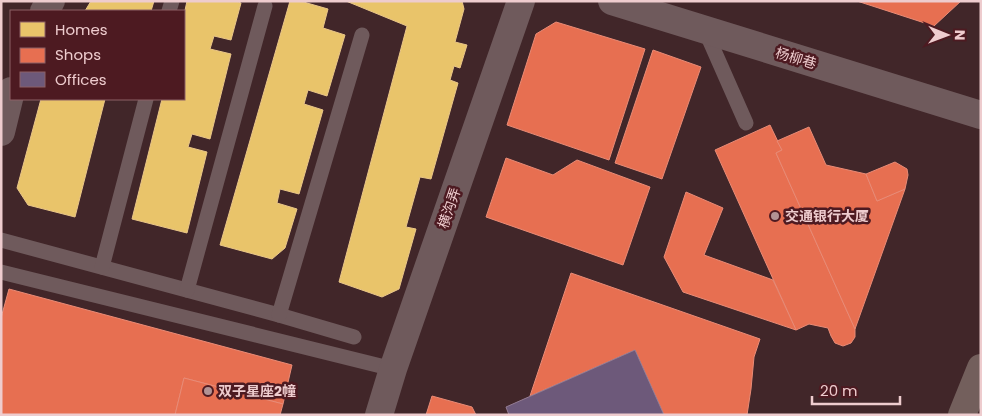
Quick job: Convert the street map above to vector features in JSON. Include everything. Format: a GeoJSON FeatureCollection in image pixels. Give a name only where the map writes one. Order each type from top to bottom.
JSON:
{"type":"FeatureCollection","features":[{"type":"Feature","properties":{"kind":"main road"},"geometry":{"type":"LineString","coordinates":[[962,415],[981,368]]}},
{"type":"Feature","properties":{"kind":"street","name":"横沟弄"},"geometry":{"type":"LineString","coordinates":[[379,415],[393,369],[521,1]]}},
{"type":"Feature","properties":{"kind":"street","name":"杨柳巷"},"geometry":{"type":"LineString","coordinates":[[612,1],[981,115]]}},
{"type":"Feature","properties":{"kind":"street"},"geometry":{"type":"LineString","coordinates":[[1,132],[10,95]]}},
{"type":"Feature","properties":{"kind":"lane"},"geometry":{"type":"LineString","coordinates":[[187,290],[265,6]]}},
{"type":"Feature","properties":{"kind":"lane"},"geometry":{"type":"LineString","coordinates":[[705,30],[746,123]]}},
{"type":"Feature","properties":{"kind":"lane"},"geometry":{"type":"LineString","coordinates":[[279,315],[362,35]]}},
{"type":"Feature","properties":{"kind":"lane"},"geometry":{"type":"LineString","coordinates":[[102,267],[146,100]]}},
{"type":"Feature","properties":{"kind":"lane"},"geometry":{"type":"LineString","coordinates":[[1,240],[354,337]]}},
{"type":"Feature","properties":{"kind":"lane"},"geometry":{"type":"LineString","coordinates":[[1,272],[393,369]]}},
{"type":"Feature","properties":{"kind":"building: Homes"},"geometry":{"type":"Polygon","coordinates":[[[91,1],[154,1],[151,10],[86,10],[91,1]]]}},
{"type":"Feature","properties":{"kind":"building: Homes"},"geometry":{"type":"Polygon","coordinates":[[[187,1],[235,1],[241,3],[231,40],[214,36],[210,49],[231,54],[210,139],[192,134],[188,147],[207,152],[187,233],[132,219],[162,100],[185,100],[185,10],[187,1]]]}},
{"type":"Feature","properties":{"kind":"building: Homes"},"geometry":{"type":"Polygon","coordinates":[[[290,1],[300,1],[328,9],[323,28],[345,35],[327,96],[308,90],[304,104],[323,110],[299,194],[280,189],[277,203],[297,209],[285,248],[272,259],[220,245],[290,1]]]}},
{"type":"Feature","properties":{"kind":"building: Homes"},"geometry":{"type":"Polygon","coordinates":[[[346,1],[462,1],[464,9],[455,42],[467,45],[460,68],[454,66],[450,80],[458,83],[431,179],[420,177],[406,227],[416,229],[399,289],[382,297],[339,282],[407,26],[346,1]]]}},
{"type":"Feature","properties":{"kind":"building: Homes"},"geometry":{"type":"Polygon","coordinates":[[[41,100],[105,100],[75,217],[28,205],[17,188],[41,100]]]}},
{"type":"Feature","properties":{"kind":"building: Shops"},"geometry":{"type":"Polygon","coordinates":[[[857,1],[961,1],[934,26],[857,1]]]}},
{"type":"Feature","properties":{"kind":"building: Shops"},"geometry":{"type":"Polygon","coordinates":[[[556,22],[645,49],[609,160],[507,125],[536,34],[556,22]]]}},
{"type":"Feature","properties":{"kind":"building: Shops"},"geometry":{"type":"Polygon","coordinates":[[[653,50],[701,67],[662,179],[615,163],[653,50]]]}},
{"type":"Feature","properties":{"kind":"building: Shops","name":"交通银行大厦"},"geometry":{"type":"Polygon","coordinates":[[[770,125],[782,150],[776,153],[855,329],[855,337],[851,343],[843,346],[835,343],[828,328],[809,324],[796,330],[715,150],[770,125]]]}},
{"type":"Feature","properties":{"kind":"building: Shops"},"geometry":{"type":"Polygon","coordinates":[[[809,127],[826,165],[866,174],[877,201],[905,189],[855,329],[776,153],[782,150],[777,141],[809,127]]]}},
{"type":"Feature","properties":{"kind":"building: Shops"},"geometry":{"type":"Polygon","coordinates":[[[506,158],[553,175],[577,160],[650,187],[623,265],[486,217],[506,158]]]}},
{"type":"Feature","properties":{"kind":"building: Shops"},"geometry":{"type":"Polygon","coordinates":[[[895,162],[907,169],[908,175],[905,189],[877,201],[866,174],[895,162]]]}},
{"type":"Feature","properties":{"kind":"building: Shops"},"geometry":{"type":"Polygon","coordinates":[[[686,192],[723,208],[704,255],[773,280],[796,330],[683,292],[664,257],[686,192]]]}},
{"type":"Feature","properties":{"kind":"building: Shops"},"geometry":{"type":"Polygon","coordinates":[[[571,273],[760,339],[754,357],[747,415],[664,415],[635,350],[530,396],[571,273]]]}},
{"type":"Feature","properties":{"kind":"building: Shops"},"geometry":{"type":"Polygon","coordinates":[[[9,289],[292,365],[283,404],[184,378],[175,415],[1,415],[1,318],[9,289]]]}},
{"type":"Feature","properties":{"kind":"building: Shops","name":"双子星座2幢"},"geometry":{"type":"Polygon","coordinates":[[[184,378],[283,404],[280,415],[175,415],[184,378]]]}},
{"type":"Feature","properties":{"kind":"building: Shops"},"geometry":{"type":"Polygon","coordinates":[[[432,396],[472,407],[476,415],[426,415],[432,396]]]}},
{"type":"Feature","properties":{"kind":"building: Offices"},"geometry":{"type":"Polygon","coordinates":[[[635,350],[664,415],[509,415],[506,407],[635,350]]]}},
{"type":"Feature","properties":{"kind":"place","name":"交通银行大厦"},"geometry":{"type":"Point","coordinates":[775,216]}},
{"type":"Feature","properties":{"kind":"place","name":"双子星座2幢"},"geometry":{"type":"Point","coordinates":[208,391]}}]}
